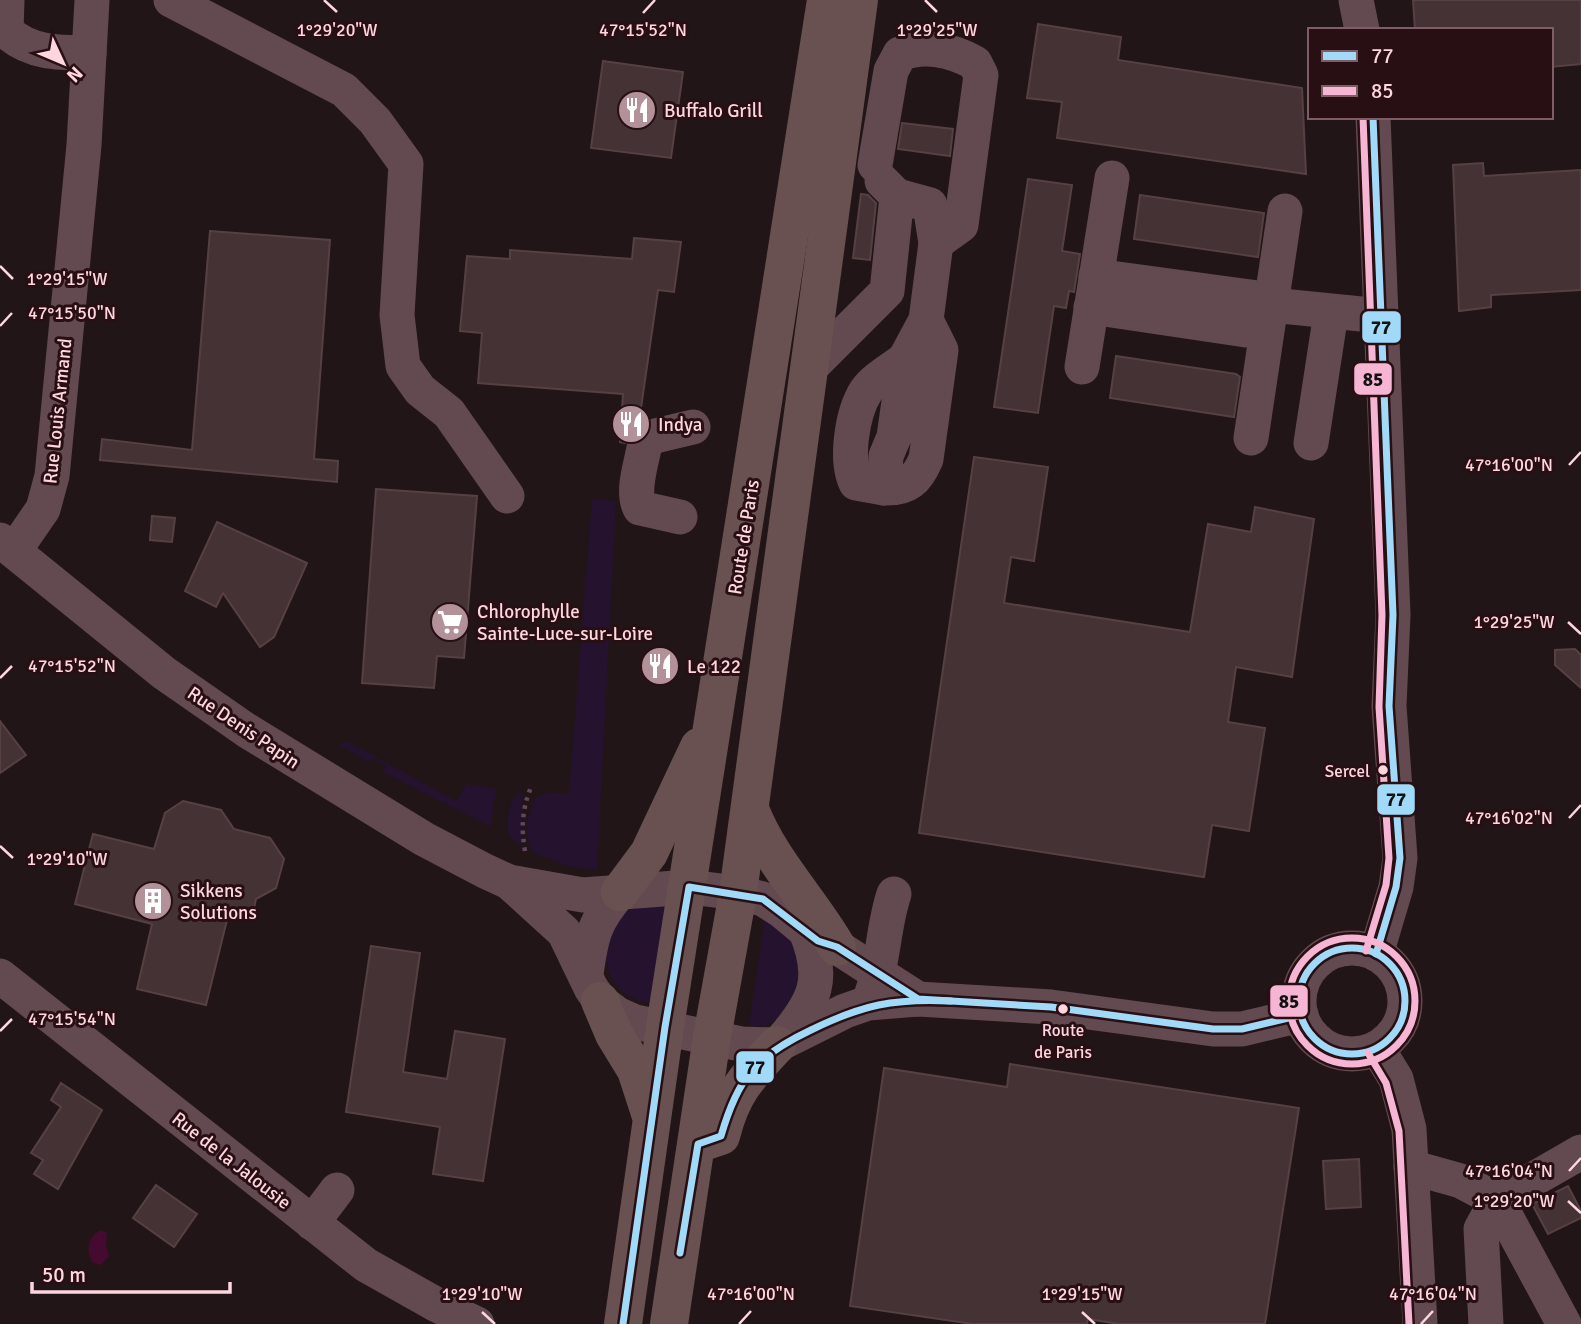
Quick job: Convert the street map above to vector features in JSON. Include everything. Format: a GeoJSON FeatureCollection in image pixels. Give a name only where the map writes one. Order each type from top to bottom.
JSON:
{"type":"FeatureCollection","features":[{"type":"Feature","properties":{"kind":"main road","name":"Route de Paris"},"geometry":{"type":"LineString","coordinates":[[623,1324],[665,1027],[826,0]]}},
{"type":"Feature","properties":{"kind":"main road"},"geometry":{"type":"LineString","coordinates":[[669,1324],[712,1037],[738,893],[859,0]]}},
{"type":"Feature","properties":{"kind":"main road"},"geometry":{"type":"LineString","coordinates":[[620,892],[649,853],[714,717]]}},
{"type":"Feature","properties":{"kind":"main road"},"geometry":{"type":"LineString","coordinates":[[750,809],[779,865],[823,923],[820,938]]}},
{"type":"Feature","properties":{"kind":"main road"},"geometry":{"type":"LineString","coordinates":[[593,987],[614,1034],[636,1070],[652,1118]]}},
{"type":"Feature","properties":{"kind":"main road"},"geometry":{"type":"LineString","coordinates":[[698,1144],[721,1136],[729,1104],[741,1084],[777,1045]]}},
{"type":"Feature","properties":{"kind":"street","name":"Rue Louis Armand"},"geometry":{"type":"LineString","coordinates":[[7,546],[43,509],[52,476],[84,145],[92,0]]}},
{"type":"Feature","properties":{"kind":"street"},"geometry":{"type":"LineString","coordinates":[[171,0],[344,90],[375,121],[406,164],[397,315],[403,366],[420,390],[449,412],[507,496]]}},
{"type":"Feature","properties":{"kind":"street"},"geometry":{"type":"LineString","coordinates":[[1356,0],[1362,28]]}},
{"type":"Feature","properties":{"kind":"street"},"geometry":{"type":"LineString","coordinates":[[5,22],[19,43],[54,53],[89,53]]}},
{"type":"Feature","properties":{"kind":"street"},"geometry":{"type":"LineString","coordinates":[[875,165],[891,71],[900,54],[912,49],[943,51],[975,63],[981,75],[961,225],[936,243]]}},
{"type":"Feature","properties":{"kind":"street"},"geometry":{"type":"LineString","coordinates":[[1373,119],[1393,615],[1390,706],[1399,858],[1396,887],[1376,954]]}},
{"type":"Feature","properties":{"kind":"street"},"geometry":{"type":"LineString","coordinates":[[842,127],[875,165],[883,184],[897,196],[930,205],[936,243],[926,320],[905,359],[894,437],[886,456],[884,488],[909,485],[920,475],[926,459],[941,350],[926,320]]}},
{"type":"Feature","properties":{"kind":"street"},"geometry":{"type":"LineString","coordinates":[[1082,367],[1112,178]]}},
{"type":"Feature","properties":{"kind":"street"},"geometry":{"type":"LineString","coordinates":[[809,369],[887,291],[897,196]]}},
{"type":"Feature","properties":{"kind":"street"},"geometry":{"type":"LineString","coordinates":[[1251,438],[1285,211]]}},
{"type":"Feature","properties":{"kind":"street"},"geometry":{"type":"LineString","coordinates":[[1094,292],[1258,298],[1271,305],[1381,316]]}},
{"type":"Feature","properties":{"kind":"street"},"geometry":{"type":"LineString","coordinates":[[1311,443],[1331,313]]}},
{"type":"Feature","properties":{"kind":"street"},"geometry":{"type":"LineString","coordinates":[[680,517],[640,508],[636,500],[640,468],[645,443],[655,436],[693,427]]}},
{"type":"Feature","properties":{"kind":"street","name":"Rue Denis Papin"},"geometry":{"type":"LineString","coordinates":[[7,546],[164,673],[246,730],[424,839],[509,882]]}},
{"type":"Feature","properties":{"kind":"street"},"geometry":{"type":"LineString","coordinates":[[509,882],[583,895],[689,887],[763,899],[820,938],[874,988],[918,999],[1051,1007],[1213,1029],[1242,1029],[1301,1015]]}},
{"type":"Feature","properties":{"kind":"street"},"geometry":{"type":"LineString","coordinates":[[509,882],[564,932],[593,987],[617,1014],[761,1047],[777,1045],[845,1011],[874,988],[887,915],[894,894]]}},
{"type":"Feature","properties":{"kind":"street"},"geometry":{"type":"LineString","coordinates":[[593,987],[594,927],[620,892]]}},
{"type":"Feature","properties":{"kind":"street"},"geometry":{"type":"LineString","coordinates":[[777,1045],[808,1007],[815,987],[817,968],[814,951],[820,938]]}},
{"type":"Feature","properties":{"kind":"street"},"geometry":{"type":"LineString","coordinates":[[1345,949],[1376,954],[1397,974],[1405,1000],[1402,1018],[1395,1032],[1377,1048],[1356,1054],[1331,1049],[1314,1038],[1301,1015],[1299,999],[1307,973],[1320,959],[1345,949]]}},
{"type":"Feature","properties":{"kind":"street","name":"Rue de la Jalousie"},"geometry":{"type":"LineString","coordinates":[[0,976],[366,1265],[477,1324]]}},
{"type":"Feature","properties":{"kind":"street"},"geometry":{"type":"LineString","coordinates":[[1377,1048],[1396,1079],[1409,1129],[1420,1324]]}},
{"type":"Feature","properties":{"kind":"street"},"geometry":{"type":"LineString","coordinates":[[1486,1324],[1481,1229],[1497,1200],[1581,1152]]}},
{"type":"Feature","properties":{"kind":"street"},"geometry":{"type":"LineString","coordinates":[[1411,1167],[1461,1181],[1497,1200],[1564,1324]]}},
{"type":"Feature","properties":{"kind":"street"},"geometry":{"type":"LineString","coordinates":[[312,1223],[337,1190]]}},
{"type":"Feature","properties":{"kind":"path"},"geometry":{"type":"LineString","coordinates":[[525,851],[523,806],[531,787]]}},
{"type":"Feature","properties":{"kind":"shaded area"},"geometry":{"type":"Polygon","coordinates":[[[592,499],[616,501],[597,870],[568,866],[533,853],[529,847],[526,825],[535,798],[550,792],[569,794],[592,499]]]}},
{"type":"Feature","properties":{"kind":"shaded area"},"geometry":{"type":"Polygon","coordinates":[[[347,741],[456,801],[467,784],[496,789],[491,827],[383,772],[386,765],[372,758],[370,763],[339,745],[347,741]]]}},
{"type":"Feature","properties":{"kind":"shaded area"},"geometry":{"type":"Polygon","coordinates":[[[522,791],[519,844],[509,837],[508,818],[513,799],[522,791]]]}},
{"type":"Feature","properties":{"kind":"shaded area"},"geometry":{"type":"Polygon","coordinates":[[[667,905],[652,1003],[634,999],[621,990],[611,977],[606,962],[610,930],[619,917],[634,908],[667,905]]]}},
{"type":"Feature","properties":{"kind":"shaded area"},"geometry":{"type":"Polygon","coordinates":[[[765,917],[790,931],[807,979],[777,1019],[769,1024],[749,1026],[765,917]]]}},
{"type":"Feature","properties":{"kind":"shaded area"},"geometry":{"type":"Polygon","coordinates":[[[101,1230],[107,1233],[106,1246],[109,1256],[101,1265],[93,1263],[89,1249],[93,1236],[101,1230]]]}},
{"type":"Feature","properties":{"kind":"building"},"geometry":{"type":"Polygon","coordinates":[[[1413,0],[1581,0],[1581,64],[1553,67],[1553,28],[1415,28],[1413,0]]]}},
{"type":"Feature","properties":{"kind":"building"},"geometry":{"type":"Polygon","coordinates":[[[1038,24],[1121,37],[1118,60],[1302,88],[1306,174],[1057,138],[1062,102],[1027,98],[1038,24]]]}},
{"type":"Feature","properties":{"kind":"building","name":"Buffalo Grill"},"geometry":{"type":"Polygon","coordinates":[[[603,61],[683,72],[671,158],[591,148],[603,61]]]}},
{"type":"Feature","properties":{"kind":"building"},"geometry":{"type":"Polygon","coordinates":[[[902,123],[953,129],[950,156],[898,149],[902,123]]]}},
{"type":"Feature","properties":{"kind":"building"},"geometry":{"type":"Polygon","coordinates":[[[1483,163],[1484,176],[1581,170],[1581,290],[1491,295],[1491,307],[1459,311],[1453,165],[1483,163]]]}},
{"type":"Feature","properties":{"kind":"building"},"geometry":{"type":"Polygon","coordinates":[[[1028,179],[1072,185],[1062,251],[1080,254],[1074,292],[1069,291],[1066,308],[1054,306],[1038,413],[994,407],[1028,179]]]}},
{"type":"Feature","properties":{"kind":"building"},"geometry":{"type":"Polygon","coordinates":[[[861,194],[868,195],[876,203],[870,260],[853,258],[861,194]]]}},
{"type":"Feature","properties":{"kind":"building"},"geometry":{"type":"Polygon","coordinates":[[[1140,195],[1264,213],[1258,257],[1134,239],[1140,195]]]}},
{"type":"Feature","properties":{"kind":"building"},"geometry":{"type":"Polygon","coordinates":[[[210,231],[330,240],[314,459],[338,461],[337,482],[100,460],[102,439],[192,450],[210,231]]]}},
{"type":"Feature","properties":{"kind":"building"},"geometry":{"type":"Polygon","coordinates":[[[634,238],[681,242],[674,292],[658,290],[639,422],[633,427],[625,443],[620,442],[623,394],[478,383],[482,333],[460,331],[467,256],[510,259],[510,250],[632,259],[634,238]]]}},
{"type":"Feature","properties":{"kind":"building"},"geometry":{"type":"Polygon","coordinates":[[[1116,356],[1236,374],[1240,377],[1234,417],[1110,398],[1116,356]]]}},
{"type":"Feature","properties":{"kind":"building"},"geometry":{"type":"Polygon","coordinates":[[[974,457],[1048,467],[1034,561],[1011,557],[1004,603],[1190,632],[1208,524],[1251,532],[1255,507],[1314,519],[1292,677],[1236,667],[1228,722],[1265,728],[1249,831],[1212,825],[1204,877],[919,833],[974,457]]]}},
{"type":"Feature","properties":{"kind":"building"},"geometry":{"type":"Polygon","coordinates":[[[376,489],[477,496],[464,658],[437,656],[434,688],[362,683],[376,489]]]}},
{"type":"Feature","properties":{"kind":"building"},"geometry":{"type":"Polygon","coordinates":[[[152,516],[175,518],[172,542],[150,540],[152,516]]]}},
{"type":"Feature","properties":{"kind":"building"},"geometry":{"type":"Polygon","coordinates":[[[217,522],[307,563],[274,637],[260,647],[223,593],[216,607],[185,591],[217,522]]]}},
{"type":"Feature","properties":{"kind":"building"},"geometry":{"type":"Polygon","coordinates":[[[1575,649],[1581,655],[1581,688],[1555,665],[1555,650],[1575,649]]]}},
{"type":"Feature","properties":{"kind":"building"},"geometry":{"type":"Polygon","coordinates":[[[0,721],[26,755],[0,773],[0,721]]]}},
{"type":"Feature","properties":{"kind":"building","name":"Sikkens Solutions"},"geometry":{"type":"Polygon","coordinates":[[[183,801],[221,810],[234,829],[270,838],[284,859],[276,888],[256,899],[253,913],[242,919],[228,916],[206,1005],[137,989],[152,924],[75,904],[93,834],[154,849],[165,813],[183,801]]]}},
{"type":"Feature","properties":{"kind":"building"},"geometry":{"type":"Polygon","coordinates":[[[371,946],[420,953],[403,1072],[447,1079],[455,1031],[505,1039],[483,1181],[433,1174],[440,1127],[346,1112],[371,946]]]}},
{"type":"Feature","properties":{"kind":"building"},"geometry":{"type":"Polygon","coordinates":[[[1010,1064],[1299,1108],[1265,1324],[1119,1324],[1088,1319],[1087,1324],[973,1324],[850,1306],[884,1068],[1007,1087],[1010,1064]]]}},
{"type":"Feature","properties":{"kind":"building"},"geometry":{"type":"Polygon","coordinates":[[[61,1083],[102,1110],[58,1189],[34,1174],[43,1160],[31,1153],[61,1107],[51,1100],[61,1083]]]}},
{"type":"Feature","properties":{"kind":"building"},"geometry":{"type":"Polygon","coordinates":[[[1359,1159],[1361,1207],[1326,1209],[1323,1161],[1359,1159]]]}},
{"type":"Feature","properties":{"kind":"building"},"geometry":{"type":"Polygon","coordinates":[[[156,1185],[197,1214],[174,1247],[133,1218],[156,1185]]]}},
{"type":"Feature","properties":{"kind":"building"},"geometry":{"type":"Polygon","coordinates":[[[1568,1186],[1581,1211],[1581,1218],[1548,1234],[1532,1204],[1568,1186]]]}},
{"type":"Feature","properties":{"kind":"transit line","name":"85"},"geometry":{"type":"LineString","coordinates":[[1363,119],[1382,615],[1379,707],[1389,858],[1386,885],[1366,951]]}},
{"type":"Feature","properties":{"kind":"transit line","name":"77"},"geometry":{"type":"LineString","coordinates":[[1373,119],[1393,615],[1389,706],[1400,858],[1396,887],[1376,954]]}},
{"type":"Feature","properties":{"kind":"transit line","name":"77"},"geometry":{"type":"LineString","coordinates":[[623,1324],[665,1027],[689,887],[763,899],[818,941],[837,947],[918,999],[1051,1007],[1213,1029],[1242,1029],[1301,1015]]}},
{"type":"Feature","properties":{"kind":"transit line","name":"85"},"geometry":{"type":"LineString","coordinates":[[1352,938],[1376,943],[1397,956],[1410,977],[1415,1001],[1410,1025],[1397,1046],[1376,1059],[1352,1064],[1328,1059],[1307,1046],[1294,1025],[1289,1001],[1294,977],[1307,956],[1328,943],[1352,938]]}},
{"type":"Feature","properties":{"kind":"transit line","name":"77"},"geometry":{"type":"LineString","coordinates":[[1352,948],[1372,952],[1389,964],[1401,981],[1405,1001],[1401,1021],[1389,1038],[1372,1050],[1352,1054],[1332,1050],[1315,1038],[1303,1021],[1299,1001],[1303,981],[1315,964],[1332,952],[1352,948]]}},
{"type":"Feature","properties":{"kind":"transit line","name":"77"},"geometry":{"type":"LineString","coordinates":[[680,1253],[698,1144],[721,1136],[742,1083],[763,1059],[792,1040],[846,1014],[895,1002],[951,1001]]}},
{"type":"Feature","properties":{"kind":"transit line","name":"85"},"geometry":{"type":"LineString","coordinates":[[1368,1053],[1386,1083],[1399,1131],[1409,1324]]}},
{"type":"Feature","properties":{"kind":"place","name":"Buffalo Grill"},"geometry":{"type":"Point","coordinates":[637,110]}},
{"type":"Feature","properties":{"kind":"place","name":"Indya"},"geometry":{"type":"Point","coordinates":[631,424]}},
{"type":"Feature","properties":{"kind":"place","name":"Chlorophylle Sainte-Luce-sur-Loire"},"geometry":{"type":"Point","coordinates":[450,622]}},
{"type":"Feature","properties":{"kind":"place","name":"Le 122"},"geometry":{"type":"Point","coordinates":[660,666]}},
{"type":"Feature","properties":{"kind":"place","name":"Sercel"},"geometry":{"type":"Point","coordinates":[1383,770]}},
{"type":"Feature","properties":{"kind":"place","name":"Sikkens Solutions"},"geometry":{"type":"Point","coordinates":[153,901]}},
{"type":"Feature","properties":{"kind":"place","name":"Route de Paris"},"geometry":{"type":"Point","coordinates":[1063,1009]}}]}
